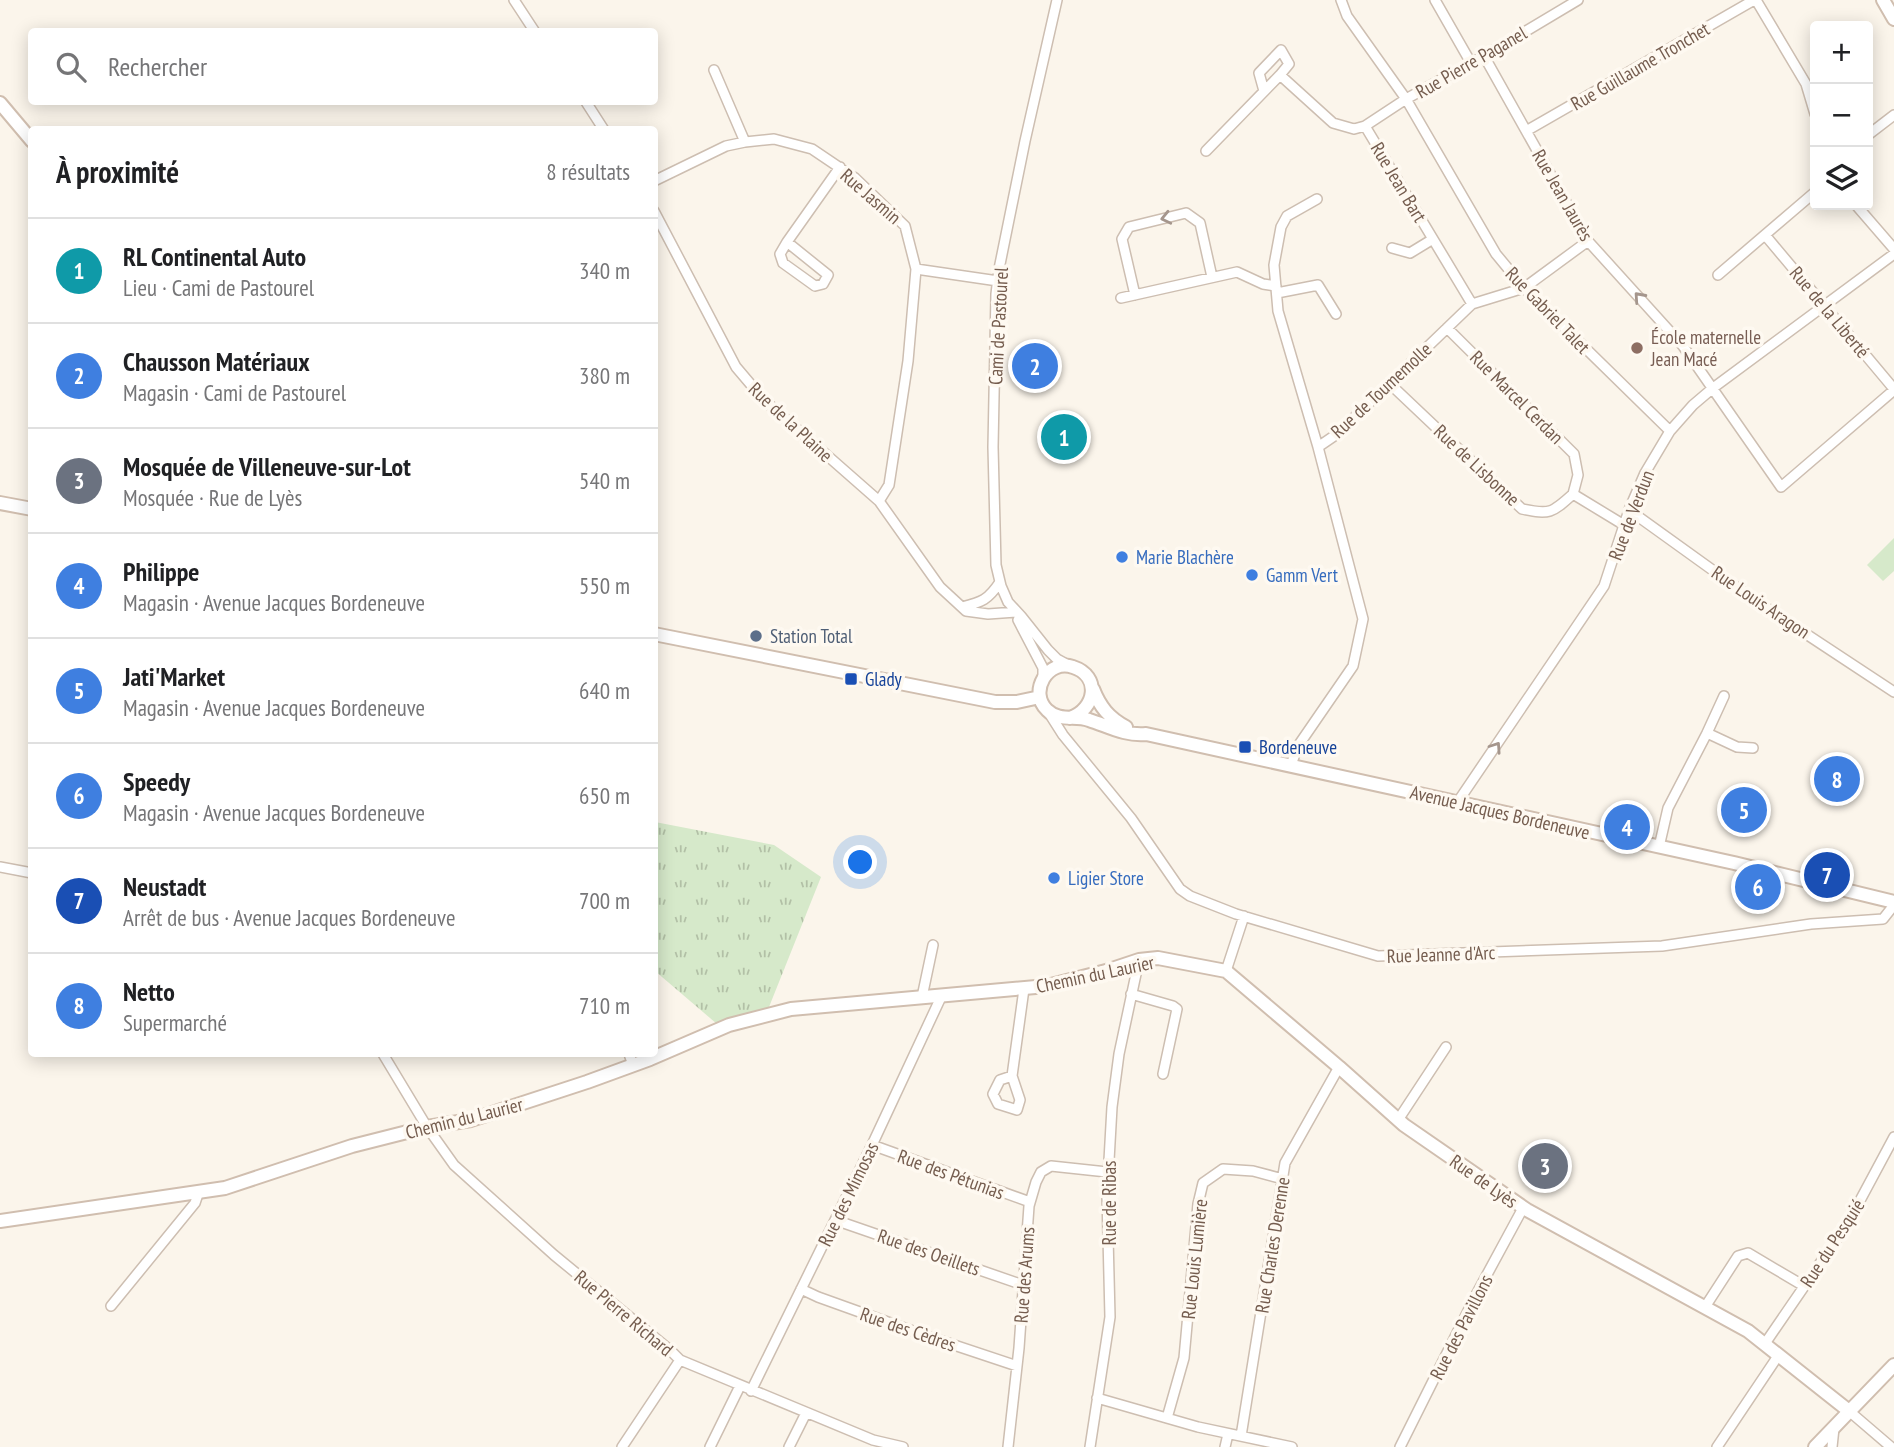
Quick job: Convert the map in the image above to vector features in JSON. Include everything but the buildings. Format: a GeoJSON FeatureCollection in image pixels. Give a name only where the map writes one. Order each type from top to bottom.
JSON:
{"type":"FeatureCollection","features":[{"type":"Feature","properties":{"kind":"street"},"geometry":{"type":"LineString","coordinates":[[514,0],[532,28]]}},
{"type":"Feature","properties":{"kind":"street","name":"Cami de Pastourel"},"geometry":{"type":"LineString","coordinates":[[1057,0],[1025,141],[998,281],[993,447],[996,565],[1000,582],[1008,603],[1048,650],[1068,665]]}},
{"type":"Feature","properties":{"kind":"street","name":"Rue Gabriel Talet"},"geometry":{"type":"LineString","coordinates":[[1341,0],[1347,16],[1406,99],[1496,254],[1524,288],[1670,431]]}},
{"type":"Feature","properties":{"kind":"street"},"geometry":{"type":"LineString","coordinates":[[1435,0],[1471,63]]}},
{"type":"Feature","properties":{"kind":"street","name":"Rue Pierre Paganel"},"geometry":{"type":"LineString","coordinates":[[1365,126],[1406,99],[1484,56],[1563,4],[1578,0]]}},
{"type":"Feature","properties":{"kind":"street"},"geometry":{"type":"LineString","coordinates":[[1756,0],[1806,84],[1810,97]]}},
{"type":"Feature","properties":{"kind":"street","name":"Rue Guillaume Tronchet"},"geometry":{"type":"LineString","coordinates":[[1526,131],[1756,0]]}},
{"type":"Feature","properties":{"kind":"street"},"geometry":{"type":"LineString","coordinates":[[1884,0],[1894,19]]}},
{"type":"Feature","properties":{"kind":"street"},"geometry":{"type":"LineString","coordinates":[[1206,150],[1280,75],[1289,64],[1281,50],[1259,72],[1264,91]]}},
{"type":"Feature","properties":{"kind":"street","name":"Rue Jean Jaurès"},"geometry":{"type":"LineString","coordinates":[[1484,56],[1588,241],[1683,346],[1781,487],[1894,390]]}},
{"type":"Feature","properties":{"kind":"street"},"geometry":{"type":"LineString","coordinates":[[714,70],[745,142]]}},
{"type":"Feature","properties":{"kind":"street"},"geometry":{"type":"LineString","coordinates":[[1280,75],[1333,123],[1354,129],[1365,126]]}},
{"type":"Feature","properties":{"kind":"street"},"geometry":{"type":"LineString","coordinates":[[0,103],[28,136]]}},
{"type":"Feature","properties":{"kind":"street"},"geometry":{"type":"LineString","coordinates":[[588,105],[601,126]]}},
{"type":"Feature","properties":{"kind":"street"},"geometry":{"type":"LineString","coordinates":[[1873,131],[1894,115]]}},
{"type":"Feature","properties":{"kind":"street","name":"Rue Jean Bart"},"geometry":{"type":"LineString","coordinates":[[1365,126],[1472,304]]}},
{"type":"Feature","properties":{"kind":"street","name":"Rue Jasmin"},"geometry":{"type":"LineString","coordinates":[[658,179],[726,146],[774,139],[812,149],[840,167],[905,226],[916,269],[908,361],[889,485],[879,501]]}},
{"type":"Feature","properties":{"kind":"street"},"geometry":{"type":"LineString","coordinates":[[787,242],[828,275],[823,284],[815,286],[783,263],[780,254],[787,242],[840,167]]}},
{"type":"Feature","properties":{"kind":"street"},"geometry":{"type":"LineString","coordinates":[[1718,275],[1810,196]]}},
{"type":"Feature","properties":{"kind":"street"},"geometry":{"type":"LineString","coordinates":[[1317,199],[1287,216],[1280,227],[1274,265],[1278,311],[1318,447]]}},
{"type":"Feature","properties":{"kind":"street"},"geometry":{"type":"LineString","coordinates":[[1860,210],[1894,252]]}},
{"type":"Feature","properties":{"kind":"street"},"geometry":{"type":"LineString","coordinates":[[1135,295],[1122,239],[1129,227],[1186,213],[1200,223],[1212,277]]}},
{"type":"Feature","properties":{"kind":"street","name":"Rue de la Plaine"},"geometry":{"type":"LineString","coordinates":[[658,219],[736,367],[748,383],[879,501],[940,587],[962,607]]}},
{"type":"Feature","properties":{"kind":"street","name":"Rue de la Liberté"},"geometry":{"type":"LineString","coordinates":[[1765,235],[1894,390]]}},
{"type":"Feature","properties":{"kind":"street","name":"Rue Jean Bart"},"geometry":{"type":"LineString","coordinates":[[1392,248],[1410,253],[1433,239]]}},
{"type":"Feature","properties":{"kind":"street","name":"Rue de Toumemolle"},"geometry":{"type":"LineString","coordinates":[[1291,765],[1298,746],[1353,666],[1363,619],[1318,447],[1336,434],[1472,304],[1524,288],[1588,241]]}},
{"type":"Feature","properties":{"kind":"street","name":"Rue de Verdun"},"geometry":{"type":"LineString","coordinates":[[1457,803],[1604,586],[1629,510],[1645,473],[1670,431],[1693,405],[1713,388],[1894,252]]}},
{"type":"Feature","properties":{"kind":"street"},"geometry":{"type":"LineString","coordinates":[[916,269],[998,281]]}},
{"type":"Feature","properties":{"kind":"street"},"geometry":{"type":"LineString","coordinates":[[1121,298],[1237,272],[1276,290],[1318,285],[1336,314]]}},
{"type":"Feature","properties":{"kind":"street","name":"Rue Marcel Cerdan"},"geometry":{"type":"LineString","coordinates":[[1447,328],[1574,454],[1578,475],[1573,494]]}},
{"type":"Feature","properties":{"kind":"street","name":"Rue de Lisbonne"},"geometry":{"type":"LineString","coordinates":[[1389,383],[1522,509],[1543,513],[1559,507],[1573,494]]}},
{"type":"Feature","properties":{"kind":"street"},"geometry":{"type":"LineString","coordinates":[[1573,494],[1624,525]]}},
{"type":"Feature","properties":{"kind":"street"},"geometry":{"type":"LineString","coordinates":[[0,503],[28,508]]}},
{"type":"Feature","properties":{"kind":"street","name":"Rue Louis Aragon"},"geometry":{"type":"LineString","coordinates":[[1629,510],[1750,597],[1894,692]]}},
{"type":"Feature","properties":{"kind":"street"},"geometry":{"type":"LineString","coordinates":[[962,607],[985,600],[1000,582]]}},
{"type":"Feature","properties":{"kind":"street"},"geometry":{"type":"LineString","coordinates":[[962,607],[973,613],[1016,612]]}},
{"type":"Feature","properties":{"kind":"street","name":"Cami de Pastourel"},"geometry":{"type":"LineString","coordinates":[[1016,612],[1043,668],[1042,678]]}},
{"type":"Feature","properties":{"kind":"street"},"geometry":{"type":"LineString","coordinates":[[658,635],[995,702],[1017,702],[1040,697]]}},
{"type":"Feature","properties":{"kind":"street"},"geometry":{"type":"LineString","coordinates":[[1068,665],[1084,673],[1092,685],[1091,700],[1087,707],[1077,716],[1070,718],[1048,712],[1040,697],[1042,678],[1051,669],[1068,665]]}},
{"type":"Feature","properties":{"kind":"street","name":"Avenue Jacques Bordeneuve"},"geometry":{"type":"LineString","coordinates":[[1092,685],[1097,699],[1109,716],[1126,727],[1146,734],[1659,847],[1894,904]]}},
{"type":"Feature","properties":{"kind":"street"},"geometry":{"type":"LineString","coordinates":[[1659,847],[1668,808],[1724,696]]}},
{"type":"Feature","properties":{"kind":"street","name":"Rue Jeanne d'Arc"},"geometry":{"type":"LineString","coordinates":[[1048,712],[1096,777],[1131,818],[1181,889],[1190,896],[1244,916],[1378,956],[1662,946],[1811,924],[1883,919],[1894,904]]}},
{"type":"Feature","properties":{"kind":"street"},"geometry":{"type":"LineString","coordinates":[[1067,739],[1070,718]]}},
{"type":"Feature","properties":{"kind":"street","name":"Avenue Jacques Bordeneuve"},"geometry":{"type":"LineString","coordinates":[[1070,718],[1086,719],[1136,735],[1146,734]]}},
{"type":"Feature","properties":{"kind":"street"},"geometry":{"type":"LineString","coordinates":[[1707,733],[1737,747],[1753,748]]}},
{"type":"Feature","properties":{"kind":"street"},"geometry":{"type":"LineString","coordinates":[[0,867],[28,872]]}},
{"type":"Feature","properties":{"kind":"street"},"geometry":{"type":"LineString","coordinates":[[1226,971],[1244,916]]}},
{"type":"Feature","properties":{"kind":"street"},"geometry":{"type":"LineString","coordinates":[[922,997],[933,945]]}},
{"type":"Feature","properties":{"kind":"street","name":"Chemin du Laurier"},"geometry":{"type":"LineString","coordinates":[[658,1050],[729,1025],[791,1009],[1047,986],[1139,960],[1158,958],[1226,971]]}},
{"type":"Feature","properties":{"kind":"street","name":"Rue de Ribas"},"geometry":{"type":"LineString","coordinates":[[1090,1447],[1110,1317],[1107,1172],[1112,1107],[1119,1054],[1139,960]]}},
{"type":"Feature","properties":{"kind":"street","name":"Rue de Lyès"},"geometry":{"type":"LineString","coordinates":[[1226,971],[1398,1120],[1523,1208],[1748,1331],[1849,1411]]}},
{"type":"Feature","properties":{"kind":"street"},"geometry":{"type":"LineString","coordinates":[[1012,1076],[1024,989]]}},
{"type":"Feature","properties":{"kind":"street"},"geometry":{"type":"LineString","coordinates":[[1131,994],[1177,1009],[1163,1073]]}},
{"type":"Feature","properties":{"kind":"street","name":"Rue des Mimosas"},"geometry":{"type":"LineString","coordinates":[[751,1391],[872,1145],[942,995]]}},
{"type":"Feature","properties":{"kind":"street"},"geometry":{"type":"LineString","coordinates":[[1398,1120],[1446,1047]]}},
{"type":"Feature","properties":{"kind":"street","name":"Rue Pierre Richard"},"geometry":{"type":"LineString","coordinates":[[385,1057],[427,1127],[454,1165],[554,1255],[680,1360],[873,1440],[903,1447]]}},
{"type":"Feature","properties":{"kind":"street","name":"Chemin du Laurier"},"geometry":{"type":"LineString","coordinates":[[0,1221],[225,1188],[352,1146],[427,1127],[471,1120],[587,1083],[631,1059]]}},
{"type":"Feature","properties":{"kind":"street","name":"Rue Charles Derenne"},"geometry":{"type":"LineString","coordinates":[[1241,1436],[1285,1163],[1339,1067]]}},
{"type":"Feature","properties":{"kind":"street","name":"Rue du Pesquié"},"geometry":{"type":"LineString","coordinates":[[1764,1345],[1849,1221],[1894,1138]]}},
{"type":"Feature","properties":{"kind":"street","name":"Rue des Pétunias"},"geometry":{"type":"LineString","coordinates":[[872,1145],[1030,1202]]}},
{"type":"Feature","properties":{"kind":"street","name":"Rue des Arums"},"geometry":{"type":"LineString","coordinates":[[1008,1447],[1030,1202],[1036,1182],[1041,1172],[1051,1166],[1107,1172]]}},
{"type":"Feature","properties":{"kind":"street","name":"Rue Louis Lumière"},"geometry":{"type":"LineString","coordinates":[[1167,1418],[1184,1358],[1198,1204],[1203,1183],[1223,1169],[1253,1171],[1283,1179]]}},
{"type":"Feature","properties":{"kind":"street"},"geometry":{"type":"LineString","coordinates":[[111,1306],[195,1203],[199,1191]]}},
{"type":"Feature","properties":{"kind":"street","name":"Rue des Pavillons"},"geometry":{"type":"LineString","coordinates":[[1400,1447],[1523,1208]]}},
{"type":"Feature","properties":{"kind":"street","name":"Rue des Oeillets"},"geometry":{"type":"LineString","coordinates":[[835,1220],[1023,1285]]}},
{"type":"Feature","properties":{"kind":"street"},"geometry":{"type":"LineString","coordinates":[[1705,1307],[1738,1256],[1748,1253],[1804,1286]]}},
{"type":"Feature","properties":{"kind":"street","name":"Rue des Cèdres"},"geometry":{"type":"LineString","coordinates":[[801,1289],[1017,1366]]}},
{"type":"Feature","properties":{"kind":"street"},"geometry":{"type":"LineString","coordinates":[[1717,1447],[1778,1356]]}},
{"type":"Feature","properties":{"kind":"street"},"geometry":{"type":"LineString","coordinates":[[622,1447],[680,1360]]}},
{"type":"Feature","properties":{"kind":"street"},"geometry":{"type":"LineString","coordinates":[[1815,1447],[1894,1365]]}},
{"type":"Feature","properties":{"kind":"street"},"geometry":{"type":"LineString","coordinates":[[710,1447],[740,1386]]}},
{"type":"Feature","properties":{"kind":"street"},"geometry":{"type":"LineString","coordinates":[[1097,1398],[1228,1434],[1292,1447]]}},
{"type":"Feature","properties":{"kind":"street"},"geometry":{"type":"LineString","coordinates":[[1849,1411],[1891,1447]]}},
{"type":"Feature","properties":{"kind":"street"},"geometry":{"type":"LineString","coordinates":[[789,1447],[806,1413]]}},
{"type":"Feature","properties":{"kind":"street"},"geometry":{"type":"LineString","coordinates":[[1832,1447],[1834,1428]]}},
{"type":"Feature","properties":{"kind":"street"},"geometry":{"type":"LineString","coordinates":[[1225,1447],[1228,1434]]}},
{"type":"Feature","properties":{"kind":"green space"},"geometry":{"type":"Polygon","coordinates":[[[1894,538],[1894,571],[1883,581],[1867,565],[1894,538]]]}},
{"type":"Feature","properties":{"kind":"green space"},"geometry":{"type":"Polygon","coordinates":[[[658,823],[774,845],[821,877],[769,1007],[717,1024],[658,974],[658,823]]]}},
{"type":"Feature","properties":{"kind":"place","name":"École maternelle Jean Macé"},"geometry":{"type":"Point","coordinates":[1637,348]}},
{"type":"Feature","properties":{"kind":"place","name":"Chausson Matériaux"},"geometry":{"type":"Point","coordinates":[1035,366]}},
{"type":"Feature","properties":{"kind":"place","name":"RL Continental Auto"},"geometry":{"type":"Point","coordinates":[1064,437]}},
{"type":"Feature","properties":{"kind":"place","name":"Marie Blachère"},"geometry":{"type":"Point","coordinates":[1122,557]}},
{"type":"Feature","properties":{"kind":"place","name":"Gamm Vert"},"geometry":{"type":"Point","coordinates":[1252,575]}},
{"type":"Feature","properties":{"kind":"place","name":"Station Total"},"geometry":{"type":"Point","coordinates":[756,636]}},
{"type":"Feature","properties":{"kind":"place","name":"Glady"},"geometry":{"type":"Point","coordinates":[851,679]}},
{"type":"Feature","properties":{"kind":"place","name":"Bordeneuve"},"geometry":{"type":"Point","coordinates":[1245,747]}},
{"type":"Feature","properties":{"kind":"place","name":"Netto"},"geometry":{"type":"Point","coordinates":[1837,779]}},
{"type":"Feature","properties":{"kind":"place","name":"Jati'Market"},"geometry":{"type":"Point","coordinates":[1744,810]}},
{"type":"Feature","properties":{"kind":"place","name":"Philippe"},"geometry":{"type":"Point","coordinates":[1627,827]}},
{"type":"Feature","properties":{"kind":"place","name":"Neustadt"},"geometry":{"type":"Point","coordinates":[1827,875]}},
{"type":"Feature","properties":{"kind":"place","name":"Ligier Store"},"geometry":{"type":"Point","coordinates":[1054,878]}},
{"type":"Feature","properties":{"kind":"place","name":"Speedy"},"geometry":{"type":"Point","coordinates":[1758,887]}},
{"type":"Feature","properties":{"kind":"place","name":"Mosquée de Villeneuve-sur-Lot"},"geometry":{"type":"Point","coordinates":[1545,1166]}}]}
